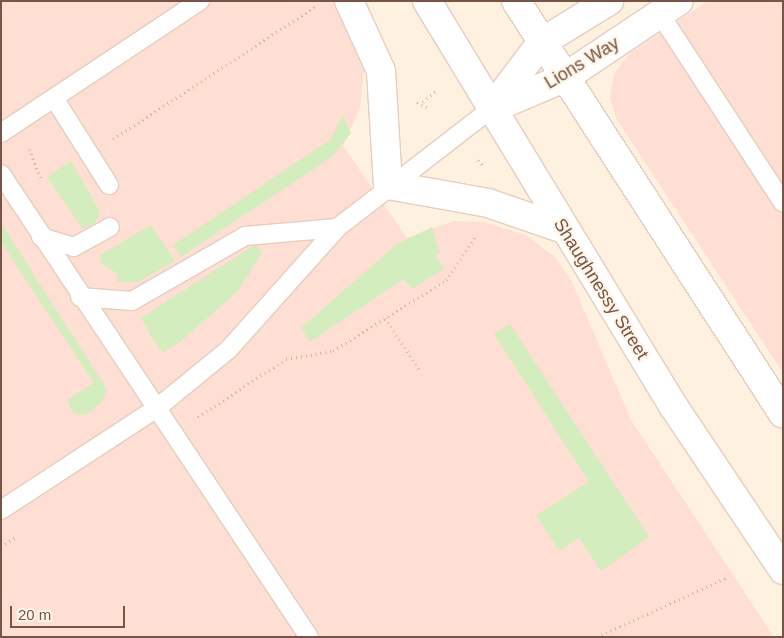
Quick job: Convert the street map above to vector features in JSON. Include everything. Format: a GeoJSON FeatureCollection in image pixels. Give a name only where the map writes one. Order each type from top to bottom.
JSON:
{"type":"FeatureCollection","features":[{"type":"Feature","properties":{"kind":"main road"},"geometry":{"type":"LineString","coordinates":[[349,1],[381,71],[388,185],[488,203],[564,229]]}},
{"type":"Feature","properties":{"kind":"main road","name":"Shaughnessy Street"},"geometry":{"type":"LineString","coordinates":[[427,1],[674,408],[783,570]]}},
{"type":"Feature","properties":{"kind":"main road"},"geometry":{"type":"LineString","coordinates":[[516,1],[564,78],[783,413]]}},
{"type":"Feature","properties":{"kind":"main road","name":"Lions Way"},"geometry":{"type":"LineString","coordinates":[[491,109],[542,42],[609,1]]}},
{"type":"Feature","properties":{"kind":"main road","name":"Lions Way"},"geometry":{"type":"LineString","coordinates":[[491,109],[564,78],[669,8]]}},
{"type":"Feature","properties":{"kind":"lane"},"geometry":{"type":"LineString","coordinates":[[8,128],[200,1]]}},
{"type":"Feature","properties":{"kind":"lane"},"geometry":{"type":"LineString","coordinates":[[669,8],[783,203]]}},
{"type":"Feature","properties":{"kind":"lane"},"geometry":{"type":"LineString","coordinates":[[54,98],[109,185]]}},
{"type":"Feature","properties":{"kind":"lane"},"geometry":{"type":"LineString","coordinates":[[1,510],[157,408],[253,327],[337,228],[388,185],[491,109]]}},
{"type":"Feature","properties":{"kind":"lane"},"geometry":{"type":"LineString","coordinates":[[1,174],[80,297],[157,408],[309,637]]}},
{"type":"Feature","properties":{"kind":"lane"},"geometry":{"type":"LineString","coordinates":[[41,237],[74,247],[110,228]]}},
{"type":"Feature","properties":{"kind":"lane"},"geometry":{"type":"LineString","coordinates":[[80,297],[132,301],[245,236],[337,228]]}},
{"type":"Feature","properties":{"kind":"path"},"geometry":{"type":"LineString","coordinates":[[104,133],[109,141],[318,5]]}},
{"type":"Feature","properties":{"kind":"path"},"geometry":{"type":"LineString","coordinates":[[423,103],[436,91]]}},
{"type":"Feature","properties":{"kind":"path"},"geometry":{"type":"LineString","coordinates":[[8,128],[42,181]]}},
{"type":"Feature","properties":{"kind":"path"},"geometry":{"type":"LineString","coordinates":[[203,424],[198,417],[286,359],[333,351],[446,280],[481,228]]}},
{"type":"Feature","properties":{"kind":"path"},"geometry":{"type":"LineString","coordinates":[[385,318],[419,369]]}},
{"type":"Feature","properties":{"kind":"path"},"geometry":{"type":"LineString","coordinates":[[597,637],[726,578]]}},
{"type":"Feature","properties":{"kind":"shaded area"},"geometry":{"type":"Polygon","coordinates":[[[1,1],[335,1],[355,38],[364,70],[360,108],[343,146],[407,238],[454,221],[483,222],[526,235],[555,257],[572,282],[631,420],[774,637],[1,637],[1,1]]]}},
{"type":"Feature","properties":{"kind":"shaded area"},"geometry":{"type":"Polygon","coordinates":[[[708,1],[783,1],[783,373],[616,118],[610,98],[614,74],[629,54],[708,1]]]}},
{"type":"Feature","properties":{"kind":"green space"},"geometry":{"type":"Polygon","coordinates":[[[343,115],[351,133],[332,157],[181,257],[173,245],[330,140],[343,115]]]}},
{"type":"Feature","properties":{"kind":"green space"},"geometry":{"type":"Polygon","coordinates":[[[71,161],[100,212],[95,223],[83,229],[47,177],[71,161]]]}},
{"type":"Feature","properties":{"kind":"green space"},"geometry":{"type":"Polygon","coordinates":[[[1,223],[107,389],[101,403],[85,415],[73,413],[67,400],[94,383],[1,242],[1,223]]]}},
{"type":"Feature","properties":{"kind":"green space"},"geometry":{"type":"Polygon","coordinates":[[[151,225],[175,261],[138,282],[118,282],[117,273],[101,263],[100,255],[151,225]]]}},
{"type":"Feature","properties":{"kind":"green space"},"geometry":{"type":"Polygon","coordinates":[[[432,227],[440,252],[436,256],[444,269],[412,289],[404,279],[310,342],[301,328],[397,244],[432,227]]]}},
{"type":"Feature","properties":{"kind":"green space"},"geometry":{"type":"Polygon","coordinates":[[[256,244],[262,253],[238,291],[180,342],[163,352],[158,348],[141,318],[256,244]]]}},
{"type":"Feature","properties":{"kind":"green space"},"geometry":{"type":"Polygon","coordinates":[[[510,324],[649,537],[601,571],[579,538],[559,551],[536,515],[589,482],[494,334],[510,324]]]}}]}
